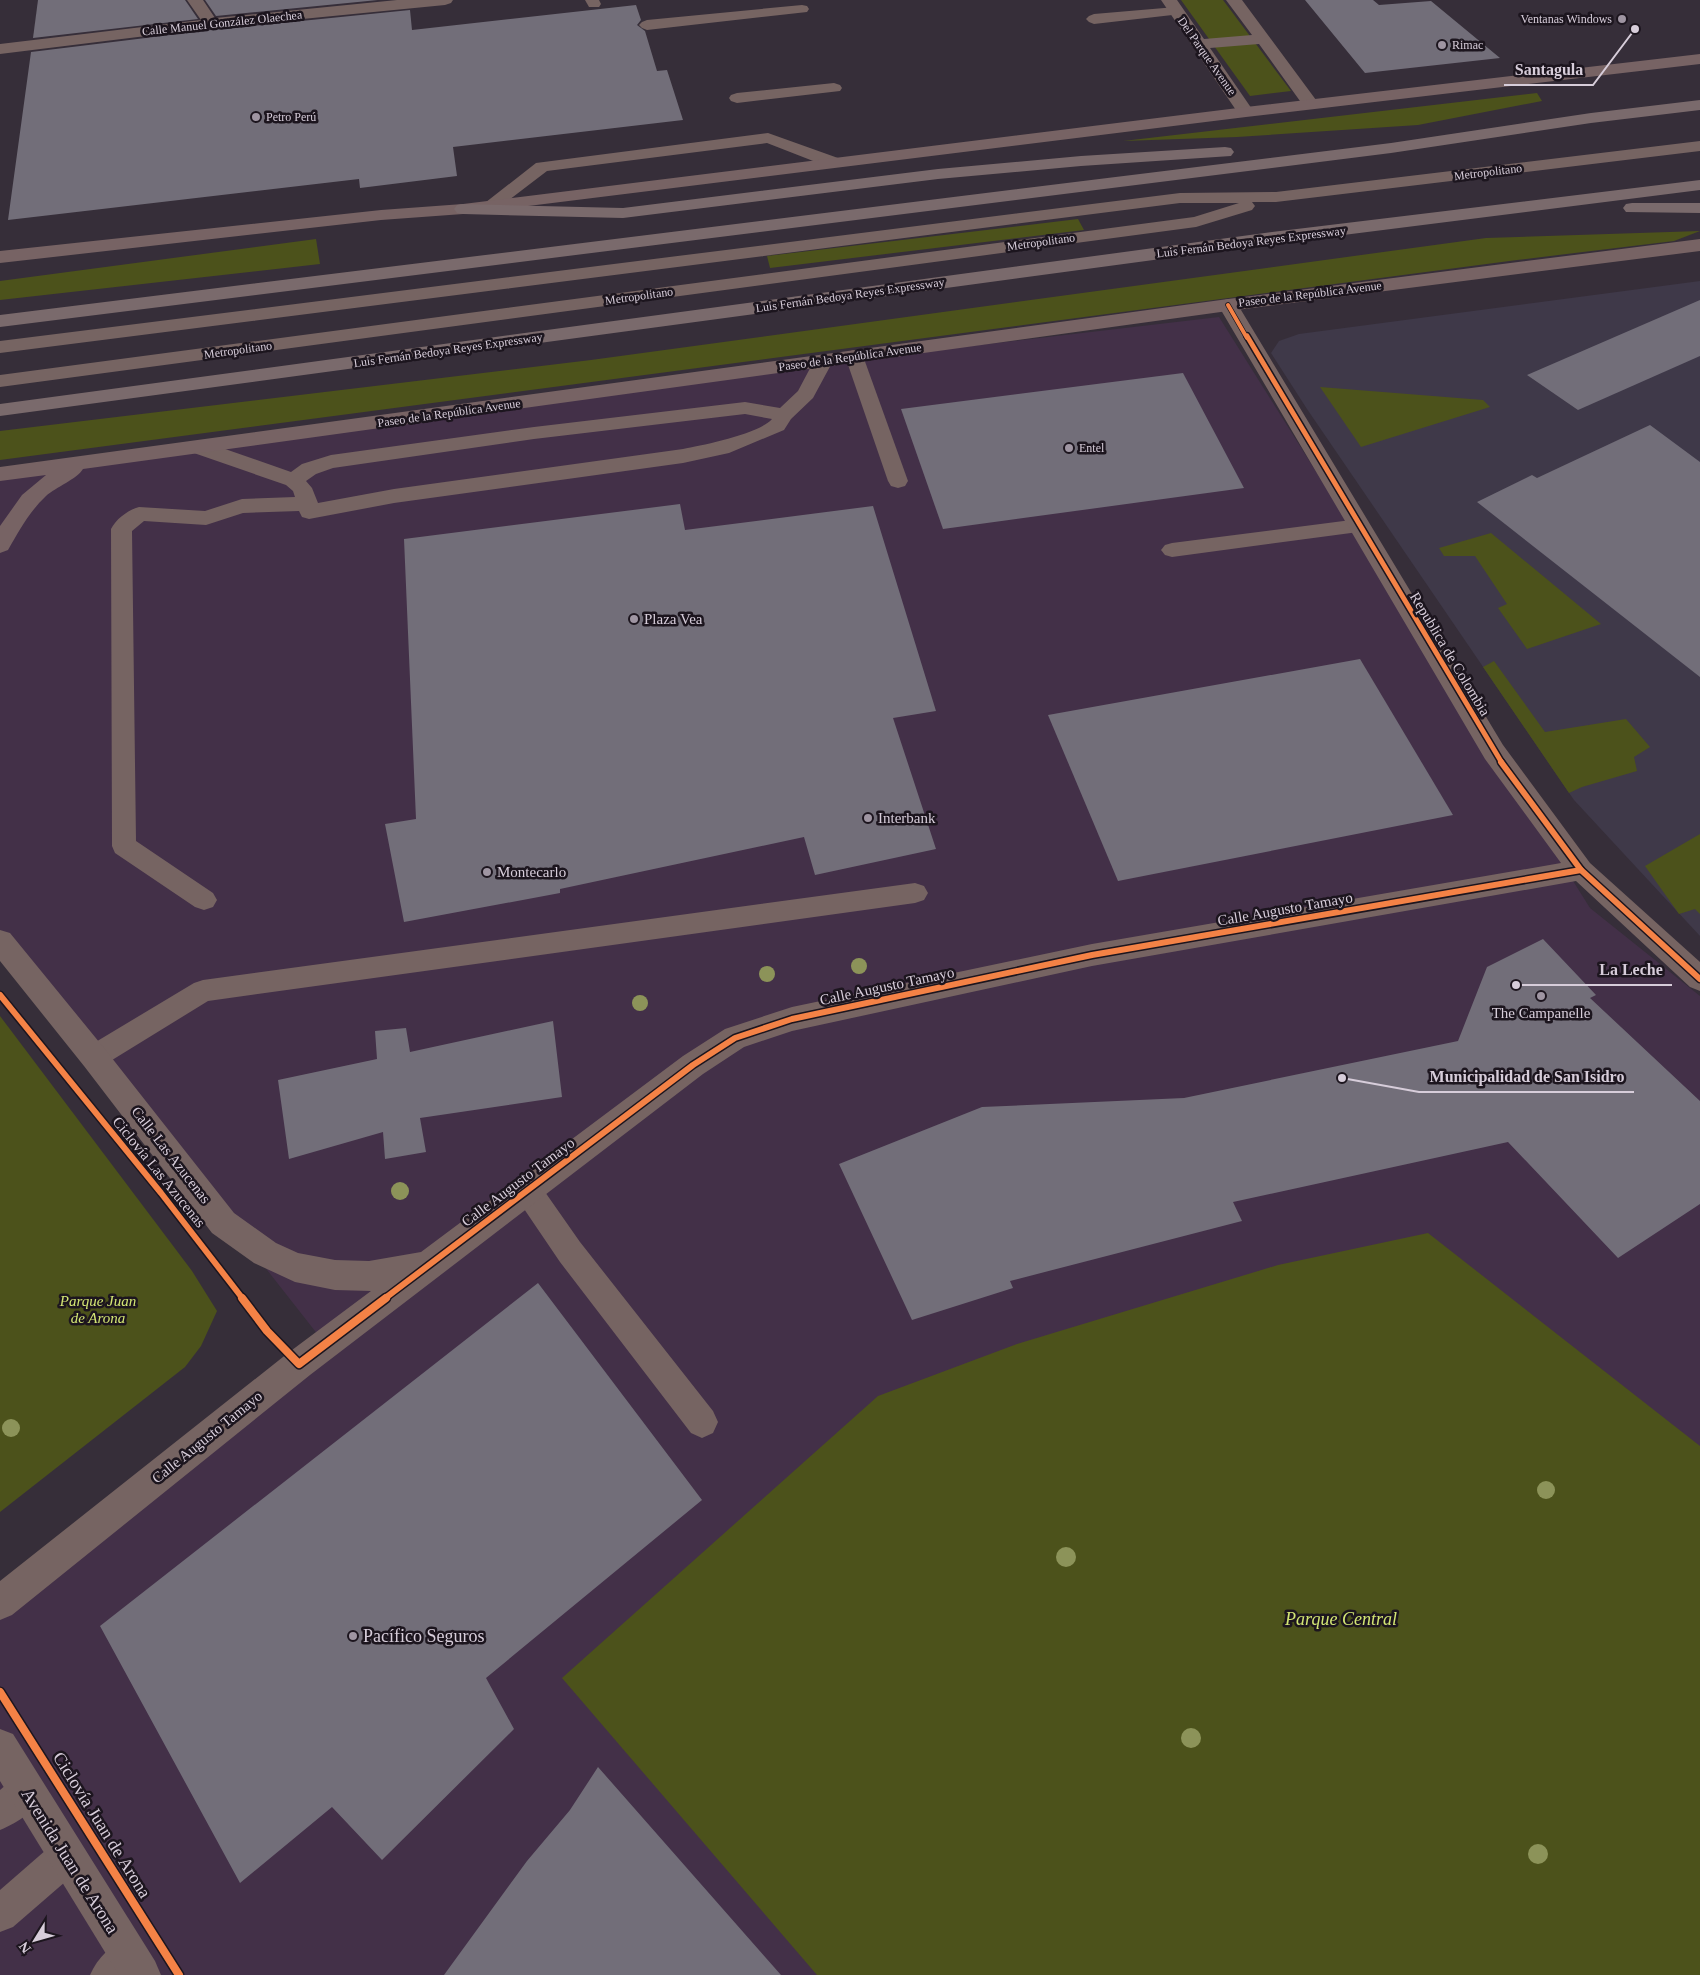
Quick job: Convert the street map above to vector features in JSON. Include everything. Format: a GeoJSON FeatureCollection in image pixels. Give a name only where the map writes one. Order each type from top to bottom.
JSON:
{"type":"FeatureCollection","features":[{"type":"Feature","properties":{"kind":"highway"},"geometry":{"type":"LineString","coordinates":[[1591,118],[1664,93]]}},
{"type":"Feature","properties":{"kind":"highway"},"geometry":{"type":"LineString","coordinates":[[0,322],[1392,148],[1591,118],[1700,105]]}},
{"type":"Feature","properties":{"kind":"highway"},"geometry":{"type":"LineString","coordinates":[[464,209],[623,213],[928,175],[1071,162],[1262,149],[1392,148]]}},
{"type":"Feature","properties":{"kind":"highway","name":"Luis Fernán Bedoya Reyes Expressway"},"geometry":{"type":"LineString","coordinates":[[0,410],[1272,238],[1700,185]]}},
{"type":"Feature","properties":{"kind":"highway"},"geometry":{"type":"LineString","coordinates":[[1523,208],[1700,208]]}},
{"type":"Feature","properties":{"kind":"main road"},"geometry":{"type":"LineString","coordinates":[[0,257],[372,216],[490,206],[832,162],[1700,59]]}},
{"type":"Feature","properties":{"kind":"main road","name":"Paseo de la República Avenue"},"geometry":{"type":"LineString","coordinates":[[0,474],[1228,305],[1700,246]]}},
{"type":"Feature","properties":{"kind":"main road"},"geometry":{"type":"LineString","coordinates":[[0,545],[20,510],[40,488],[60,475],[94,461]]}},
{"type":"Feature","properties":{"kind":"street"},"geometry":{"type":"LineString","coordinates":[[195,0],[211,23]]}},
{"type":"Feature","properties":{"kind":"street","name":"Calle Manuel González Olaechea"},"geometry":{"type":"LineString","coordinates":[[0,49],[211,23],[445,0]]}},
{"type":"Feature","properties":{"kind":"street"},"geometry":{"type":"LineString","coordinates":[[1234,0],[1311,104]]}},
{"type":"Feature","properties":{"kind":"street","name":"Del Parque Avenue"},"geometry":{"type":"LineString","coordinates":[[1172,5],[1246,112]]}},
{"type":"Feature","properties":{"kind":"street"},"geometry":{"type":"LineString","coordinates":[[1200,44],[1263,39]]}},
{"type":"Feature","properties":{"kind":"street","name":"Republica de Colombia"},"geometry":{"type":"LineString","coordinates":[[1228,305],[1494,752],[1581,870],[1700,979]]}},
{"type":"Feature","properties":{"kind":"street","name":"Calle Augusto Tamayo"},"geometry":{"type":"LineString","coordinates":[[0,1603],[299,1364],[693,1065],[735,1038],[792,1019],[1092,955],[1581,870]]}},
{"type":"Feature","properties":{"kind":"street","name":"Calle Las Azucenas"},"geometry":{"type":"LineString","coordinates":[[0,941],[94,1057],[223,1223],[265,1253],[295,1267],[335,1275],[369,1276],[427,1266]]}},
{"type":"Feature","properties":{"kind":"street","name":"Avenida Juan de Arona"},"geometry":{"type":"LineString","coordinates":[[0,1747],[13,1802],[67,1856],[126,1969]]}},
{"type":"Feature","properties":{"kind":"lane"},"geometry":{"type":"LineString","coordinates":[[1094,19],[1172,5]]}},
{"type":"Feature","properties":{"kind":"lane"},"geometry":{"type":"LineString","coordinates":[[647,25],[802,9]]}},
{"type":"Feature","properties":{"kind":"lane"},"geometry":{"type":"LineString","coordinates":[[736,98],[834,88]]}},
{"type":"Feature","properties":{"kind":"lane"},"geometry":{"type":"LineString","coordinates":[[490,206],[542,167],[768,138],[832,162]]}},
{"type":"Feature","properties":{"kind":"lane","name":"Metropolitano"},"geometry":{"type":"LineString","coordinates":[[0,347],[1180,198],[1276,197],[1700,146]]}},
{"type":"Feature","properties":{"kind":"lane","name":"Metropolitano"},"geometry":{"type":"LineString","coordinates":[[0,381],[1196,222],[1276,197]]}},
{"type":"Feature","properties":{"kind":"lane"},"geometry":{"type":"LineString","coordinates":[[854,356],[898,481]]}},
{"type":"Feature","properties":{"kind":"lane"},"geometry":{"type":"LineString","coordinates":[[204,900],[124,846],[121,529],[139,514],[206,518],[242,506],[308,508],[560,474],[722,448],[777,426],[784,415],[806,394],[823,361]]}},
{"type":"Feature","properties":{"kind":"lane"},"geometry":{"type":"LineString","coordinates":[[293,480],[310,469],[331,462],[534,433],[745,408],[784,415]]}},
{"type":"Feature","properties":{"kind":"lane"},"geometry":{"type":"LineString","coordinates":[[198,447],[293,480],[302,488],[308,508]]}},
{"type":"Feature","properties":{"kind":"lane"},"geometry":{"type":"LineString","coordinates":[[1172,550],[1359,526]]}},
{"type":"Feature","properties":{"kind":"lane"},"geometry":{"type":"LineString","coordinates":[[94,1057],[203,991],[915,893]]}},
{"type":"Feature","properties":{"kind":"lane"},"geometry":{"type":"LineString","coordinates":[[528,1191],[570,1252],[702,1422]]}},
{"type":"Feature","properties":{"kind":"lane"},"geometry":{"type":"LineString","coordinates":[[0,1914],[67,1856]]}},
{"type":"Feature","properties":{"kind":"shaded area"},"geometry":{"type":"Polygon","coordinates":[[[1700,281],[1700,936],[1574,800],[1307,409],[1271,353],[1279,341],[1299,334],[1700,281]]]}},
{"type":"Feature","properties":{"kind":"shaded area"},"geometry":{"type":"Polygon","coordinates":[[[1219,317],[1590,908],[1700,996],[1700,1975],[0,1975],[0,1598],[326,1345],[0,930],[0,475],[867,358],[1219,317]]]}},
{"type":"Feature","properties":{"kind":"green space"},"geometry":{"type":"Polygon","coordinates":[[[1181,0],[1223,0],[1291,91],[1250,96],[1181,0]]]}},
{"type":"Feature","properties":{"kind":"green space"},"geometry":{"type":"Polygon","coordinates":[[[1537,93],[1542,101],[1418,125],[1237,137],[1123,141],[1537,93]]]}},
{"type":"Feature","properties":{"kind":"green space"},"geometry":{"type":"Polygon","coordinates":[[[1078,219],[1084,230],[770,268],[767,256],[1078,219]]]}},
{"type":"Feature","properties":{"kind":"green space"},"geometry":{"type":"Polygon","coordinates":[[[1700,231],[1674,241],[1517,260],[0,460],[0,431],[591,360],[1486,238],[1700,231]]]}},
{"type":"Feature","properties":{"kind":"green space"},"geometry":{"type":"Polygon","coordinates":[[[316,239],[320,264],[0,300],[0,281],[316,239]]]}},
{"type":"Feature","properties":{"kind":"green space"},"geometry":{"type":"Polygon","coordinates":[[[1320,387],[1483,400],[1490,407],[1361,447],[1320,387]]]}},
{"type":"Feature","properties":{"kind":"green space"},"geometry":{"type":"Polygon","coordinates":[[[1491,533],[1601,624],[1527,649],[1498,608],[1507,604],[1475,556],[1444,556],[1439,548],[1491,533]]]}},
{"type":"Feature","properties":{"kind":"green space"},"geometry":{"type":"Polygon","coordinates":[[[1494,661],[1545,732],[1626,719],[1650,747],[1634,757],[1637,771],[1582,787],[1569,793],[1483,667],[1494,661]]]}},
{"type":"Feature","properties":{"kind":"green space"},"geometry":{"type":"Polygon","coordinates":[[[1700,834],[1700,914],[1695,909],[1679,914],[1645,866],[1700,834]]]}},
{"type":"Feature","properties":{"kind":"green space","name":"Parque Juan de Arona"},"geometry":{"type":"Polygon","coordinates":[[[0,1016],[192,1271],[217,1311],[201,1346],[185,1367],[0,1512],[0,1016]]]}},
{"type":"Feature","properties":{"kind":"green space","name":"Parque Central"},"geometry":{"type":"Polygon","coordinates":[[[1428,1233],[1700,1446],[1700,1975],[817,1975],[562,1678],[878,1396],[1017,1344],[1278,1265],[1428,1233]]]}},
{"type":"Feature","properties":{"kind":"building"},"geometry":{"type":"Polygon","coordinates":[[[38,0],[185,0],[198,19],[33,38],[38,0]]]}},
{"type":"Feature","properties":{"kind":"building"},"geometry":{"type":"Polygon","coordinates":[[[205,0],[378,0],[216,16],[205,0]]]}},
{"type":"Feature","properties":{"kind":"building"},"geometry":{"type":"Polygon","coordinates":[[[1305,0],[1373,0],[1379,5],[1431,1],[1500,58],[1365,73],[1305,0]]]}},
{"type":"Feature","properties":{"kind":"building","name":"Petro Perú"},"geometry":{"type":"Polygon","coordinates":[[[636,5],[641,20],[637,25],[645,31],[657,71],[667,70],[683,120],[453,147],[457,176],[360,188],[359,179],[8,220],[31,52],[211,30],[410,10],[412,30],[636,5]]]}},
{"type":"Feature","properties":{"kind":"building"},"geometry":{"type":"Polygon","coordinates":[[[1700,300],[1700,356],[1578,410],[1527,375],[1700,300]]]}},
{"type":"Feature","properties":{"kind":"building","name":"Entel"},"geometry":{"type":"Polygon","coordinates":[[[1183,373],[1244,488],[943,529],[901,409],[1183,373]]]}},
{"type":"Feature","properties":{"kind":"building"},"geometry":{"type":"Polygon","coordinates":[[[1650,425],[1700,462],[1700,677],[1477,502],[1532,475],[1537,478],[1650,425]]]}},
{"type":"Feature","properties":{"kind":"building","name":"Plaza Vea"},"geometry":{"type":"Polygon","coordinates":[[[680,504],[685,530],[873,506],[936,711],[893,718],[936,849],[815,875],[804,837],[560,889],[560,893],[404,922],[385,824],[416,819],[404,539],[680,504]]]}},
{"type":"Feature","properties":{"kind":"building"},"geometry":{"type":"Polygon","coordinates":[[[1360,659],[1453,815],[1118,881],[1048,715],[1360,659]]]}},
{"type":"Feature","properties":{"kind":"building"},"geometry":{"type":"Polygon","coordinates":[[[1543,939],[1596,995],[1590,998],[1700,1101],[1700,1204],[1618,1258],[1508,1142],[1233,1202],[1242,1221],[1010,1281],[1013,1288],[912,1320],[839,1164],[982,1107],[1184,1098],[1458,1041],[1487,967],[1543,939]]]}},
{"type":"Feature","properties":{"kind":"building"},"geometry":{"type":"Polygon","coordinates":[[[553,1021],[562,1097],[420,1118],[426,1152],[385,1159],[383,1132],[289,1159],[278,1080],[377,1059],[375,1031],[406,1028],[410,1052],[553,1021]]]}},
{"type":"Feature","properties":{"kind":"building"},"geometry":{"type":"Polygon","coordinates":[[[538,1283],[702,1500],[486,1678],[514,1729],[382,1860],[332,1807],[240,1883],[100,1626],[538,1283]]]}},
{"type":"Feature","properties":{"kind":"building"},"geometry":{"type":"Polygon","coordinates":[[[598,1767],[781,1975],[444,1975],[527,1861],[570,1810],[598,1767]]]}},
{"type":"Feature","properties":{"kind":"cycle path"},"geometry":{"type":"LineString","coordinates":[[1228,305],[1494,752],[1581,870],[1700,979]]}},
{"type":"Feature","properties":{"kind":"cycle path","name":"Ciclovía Las Azucenas"},"geometry":{"type":"LineString","coordinates":[[0,995],[161,1193],[267,1331],[299,1364],[693,1065],[735,1038],[792,1019],[1092,955],[1581,870]]}},
{"type":"Feature","properties":{"kind":"cycle path","name":"Ciclovía Juan de Arona"},"geometry":{"type":"LineString","coordinates":[[0,1692],[179,1975]]}},
{"type":"Feature","properties":{"kind":"place","name":"Ventanas Windows"},"geometry":{"type":"Point","coordinates":[1622,19]}},
{"type":"Feature","properties":{"kind":"place","name":"Santagula"},"geometry":{"type":"Point","coordinates":[1635,29]}},
{"type":"Feature","properties":{"kind":"place","name":"Rimac"},"geometry":{"type":"Point","coordinates":[1442,45]}},
{"type":"Feature","properties":{"kind":"place","name":"Petro Perú"},"geometry":{"type":"Point","coordinates":[256,117]}},
{"type":"Feature","properties":{"kind":"place","name":"Entel"},"geometry":{"type":"Point","coordinates":[1069,448]}},
{"type":"Feature","properties":{"kind":"place","name":"Plaza Vea"},"geometry":{"type":"Point","coordinates":[634,619]}},
{"type":"Feature","properties":{"kind":"place","name":"Interbank"},"geometry":{"type":"Point","coordinates":[868,818]}},
{"type":"Feature","properties":{"kind":"place","name":"Montecarlo"},"geometry":{"type":"Point","coordinates":[487,872]}},
{"type":"Feature","properties":{"kind":"place","name":"La Leche"},"geometry":{"type":"Point","coordinates":[1516,985]}},
{"type":"Feature","properties":{"kind":"place","name":"The Campanelle"},"geometry":{"type":"Point","coordinates":[1541,996]}},
{"type":"Feature","properties":{"kind":"place","name":"Municipalidad de San Isidro"},"geometry":{"type":"Point","coordinates":[1342,1078]}},
{"type":"Feature","properties":{"kind":"place","name":"Pacífico Seguros"},"geometry":{"type":"Point","coordinates":[353,1636]}}]}
